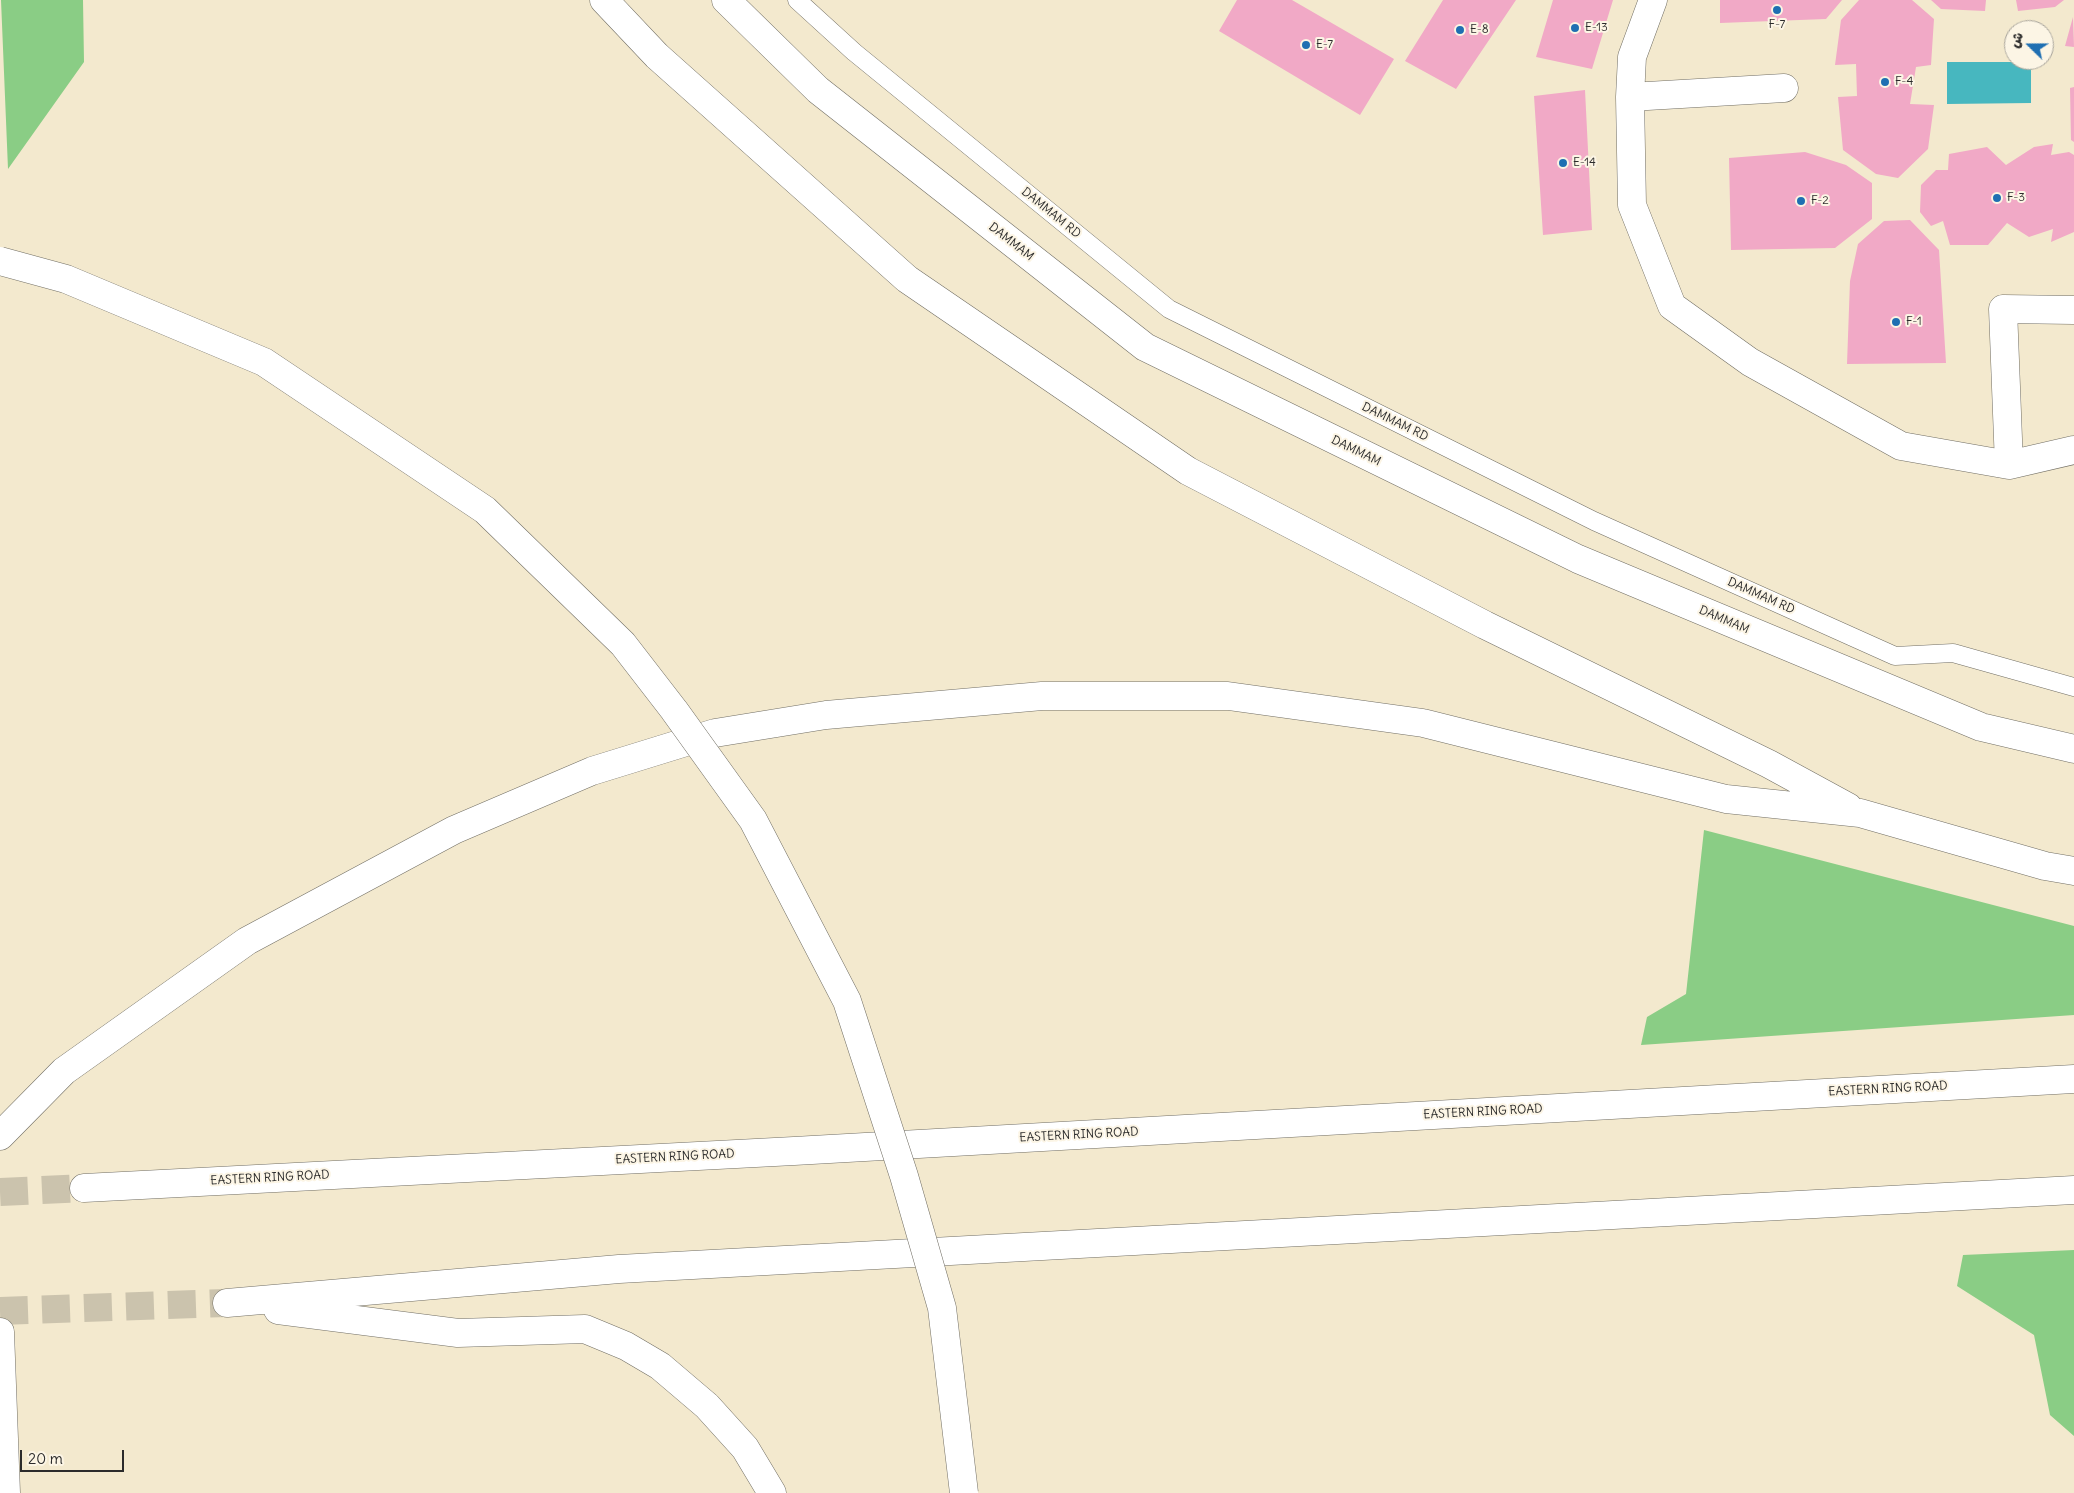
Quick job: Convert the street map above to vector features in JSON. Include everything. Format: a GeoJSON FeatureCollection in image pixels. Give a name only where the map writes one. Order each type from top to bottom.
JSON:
{"type":"FeatureCollection","features":[{"type":"Feature","properties":{"kind":"main road"},"geometry":{"type":"LineString","coordinates":[[604,0],[657,56],[907,279],[1188,470],[1485,625],[1769,764],[1860,813]]}},
{"type":"Feature","properties":{"kind":"main road","name":"DAMMAM"},"geometry":{"type":"LineString","coordinates":[[726,0],[818,90],[1144,347],[1578,559],[1981,727],[2074,749]]}},
{"type":"Feature","properties":{"kind":"main road"},"geometry":{"type":"LineString","coordinates":[[1653,0],[1632,57],[1630,97],[1632,205],[1672,306],[1750,362],[1901,446],[2009,465],[2074,450]]}},
{"type":"Feature","properties":{"kind":"main road"},"geometry":{"type":"LineString","coordinates":[[1630,97],[1784,88]]}},
{"type":"Feature","properties":{"kind":"main road"},"geometry":{"type":"LineString","coordinates":[[0,262],[66,279],[264,362],[485,510],[623,644],[674,710],[753,820],[846,1001],[904,1176],[942,1308],[964,1493]]}},
{"type":"Feature","properties":{"kind":"main road"},"geometry":{"type":"LineString","coordinates":[[2009,465],[2003,309],[2074,310]]}},
{"type":"Feature","properties":{"kind":"main road"},"geometry":{"type":"LineString","coordinates":[[0,1136],[64,1071],[247,941],[454,830],[592,771],[715,733],[826,715],[1042,696],[1228,696],[1423,723],[1726,800],[1860,813],[2045,866],[2074,872]]}},
{"type":"Feature","properties":{"kind":"main road","name":"EASTERN RING ROAD"},"geometry":{"type":"LineString","coordinates":[[84,1188],[794,1151],[2074,1079]]}},
{"type":"Feature","properties":{"kind":"main road"},"geometry":{"type":"LineString","coordinates":[[772,1493],[744,1448],[707,1406],[660,1366],[626,1346],[585,1329],[458,1333],[227,1303],[619,1269],[2074,1190]]}},
{"type":"Feature","properties":{"kind":"main road"},"geometry":{"type":"LineString","coordinates":[[0,1332],[6,1480],[20,1493]]}},
{"type":"Feature","properties":{"kind":"lane","name":"DAMMAM RD"},"geometry":{"type":"LineString","coordinates":[[797,0],[854,52],[1169,309],[1594,520],[1895,656],[1953,653],[2074,687]]}},
{"type":"Feature","properties":{"kind":"green space"},"geometry":{"type":"Polygon","coordinates":[[[1,0],[83,0],[84,62],[8,169],[1,0]]]}},
{"type":"Feature","properties":{"kind":"green space"},"geometry":{"type":"Polygon","coordinates":[[[1704,830],[2074,926],[2074,1015],[1641,1045],[1647,1017],[1686,994],[1704,830]]]}},
{"type":"Feature","properties":{"kind":"green space"},"geometry":{"type":"Polygon","coordinates":[[[2074,1250],[2074,1436],[2050,1415],[2034,1335],[1957,1286],[1963,1255],[2074,1250]]]}},
{"type":"Feature","properties":{"kind":"water"},"geometry":{"type":"Polygon","coordinates":[[[1947,62],[2004,62],[2004,70],[2031,70],[2031,103],[1947,104],[1947,62]]]}},
{"type":"Feature","properties":{"kind":"building","name":"E-7"},"geometry":{"type":"Polygon","coordinates":[[[1237,0],[1292,0],[1394,59],[1360,115],[1219,31],[1237,0]]]}},
{"type":"Feature","properties":{"kind":"building","name":"E-8"},"geometry":{"type":"Polygon","coordinates":[[[1443,0],[1516,0],[1456,89],[1405,61],[1443,0]]]}},
{"type":"Feature","properties":{"kind":"building","name":"E-13"},"geometry":{"type":"Polygon","coordinates":[[[1553,0],[1613,0],[1592,69],[1536,57],[1553,0]]]}},
{"type":"Feature","properties":{"kind":"building","name":"F-7"},"geometry":{"type":"Polygon","coordinates":[[[1720,0],[1842,0],[1826,19],[1720,23],[1720,0]]]}},
{"type":"Feature","properties":{"kind":"building","name":"F-4"},"geometry":{"type":"Polygon","coordinates":[[[1859,0],[1912,0],[1934,19],[1931,65],[1916,67],[1910,104],[1934,105],[1928,149],[1898,178],[1876,174],[1843,150],[1838,97],[1857,96],[1856,64],[1835,65],[1841,20],[1859,0]]]}},
{"type":"Feature","properties":{"kind":"building"},"geometry":{"type":"Polygon","coordinates":[[[1931,0],[1986,0],[1985,11],[1941,9],[1931,0]]]}},
{"type":"Feature","properties":{"kind":"building"},"geometry":{"type":"Polygon","coordinates":[[[2016,0],[2064,0],[2055,7],[2018,11],[2016,0]]]}},
{"type":"Feature","properties":{"kind":"building"},"geometry":{"type":"Polygon","coordinates":[[[2073,17],[2074,47],[2065,46],[2073,17]]]}},
{"type":"Feature","properties":{"kind":"building"},"geometry":{"type":"Polygon","coordinates":[[[2074,87],[2074,142],[2071,140],[2070,88],[2074,87]]]}},
{"type":"Feature","properties":{"kind":"building","name":"E-14"},"geometry":{"type":"Polygon","coordinates":[[[1585,90],[1592,230],[1543,235],[1534,96],[1585,90]]]}},
{"type":"Feature","properties":{"kind":"building","name":"F-3"},"geometry":{"type":"Polygon","coordinates":[[[2053,144],[2051,155],[2069,152],[2074,155],[2074,232],[2051,242],[2053,229],[2029,237],[2007,223],[1988,245],[1950,245],[1943,221],[1931,226],[1920,212],[1921,185],[1936,170],[1948,170],[1949,154],[1987,147],[2006,165],[2034,147],[2053,144]]]}},
{"type":"Feature","properties":{"kind":"building","name":"F-2"},"geometry":{"type":"Polygon","coordinates":[[[1805,152],[1846,165],[1872,183],[1872,219],[1835,248],[1731,250],[1729,158],[1805,152]]]}},
{"type":"Feature","properties":{"kind":"building","name":"F-1"},"geometry":{"type":"Polygon","coordinates":[[[1910,220],[1939,250],[1946,363],[1847,364],[1850,281],[1858,244],[1884,221],[1910,220]]]}},
{"type":"Feature","properties":{"kind":"tunnel"},"geometry":{"type":"LineString","coordinates":[[0,1192],[84,1188]]}},
{"type":"Feature","properties":{"kind":"tunnel"},"geometry":{"type":"LineString","coordinates":[[0,1311],[227,1303]]}},
{"type":"Feature","properties":{"kind":"place","name":"F-7"},"geometry":{"type":"Point","coordinates":[1777,10]}},
{"type":"Feature","properties":{"kind":"place","name":"E-13"},"geometry":{"type":"Point","coordinates":[1575,28]}},
{"type":"Feature","properties":{"kind":"place","name":"E-8"},"geometry":{"type":"Point","coordinates":[1460,30]}},
{"type":"Feature","properties":{"kind":"place","name":"E-7"},"geometry":{"type":"Point","coordinates":[1306,45]}},
{"type":"Feature","properties":{"kind":"place","name":"F-4"},"geometry":{"type":"Point","coordinates":[1885,82]}},
{"type":"Feature","properties":{"kind":"place","name":"E-14"},"geometry":{"type":"Point","coordinates":[1563,163]}},
{"type":"Feature","properties":{"kind":"place","name":"F-3"},"geometry":{"type":"Point","coordinates":[1997,198]}},
{"type":"Feature","properties":{"kind":"place","name":"F-2"},"geometry":{"type":"Point","coordinates":[1801,201]}},
{"type":"Feature","properties":{"kind":"place","name":"F-1"},"geometry":{"type":"Point","coordinates":[1896,322]}}]}
